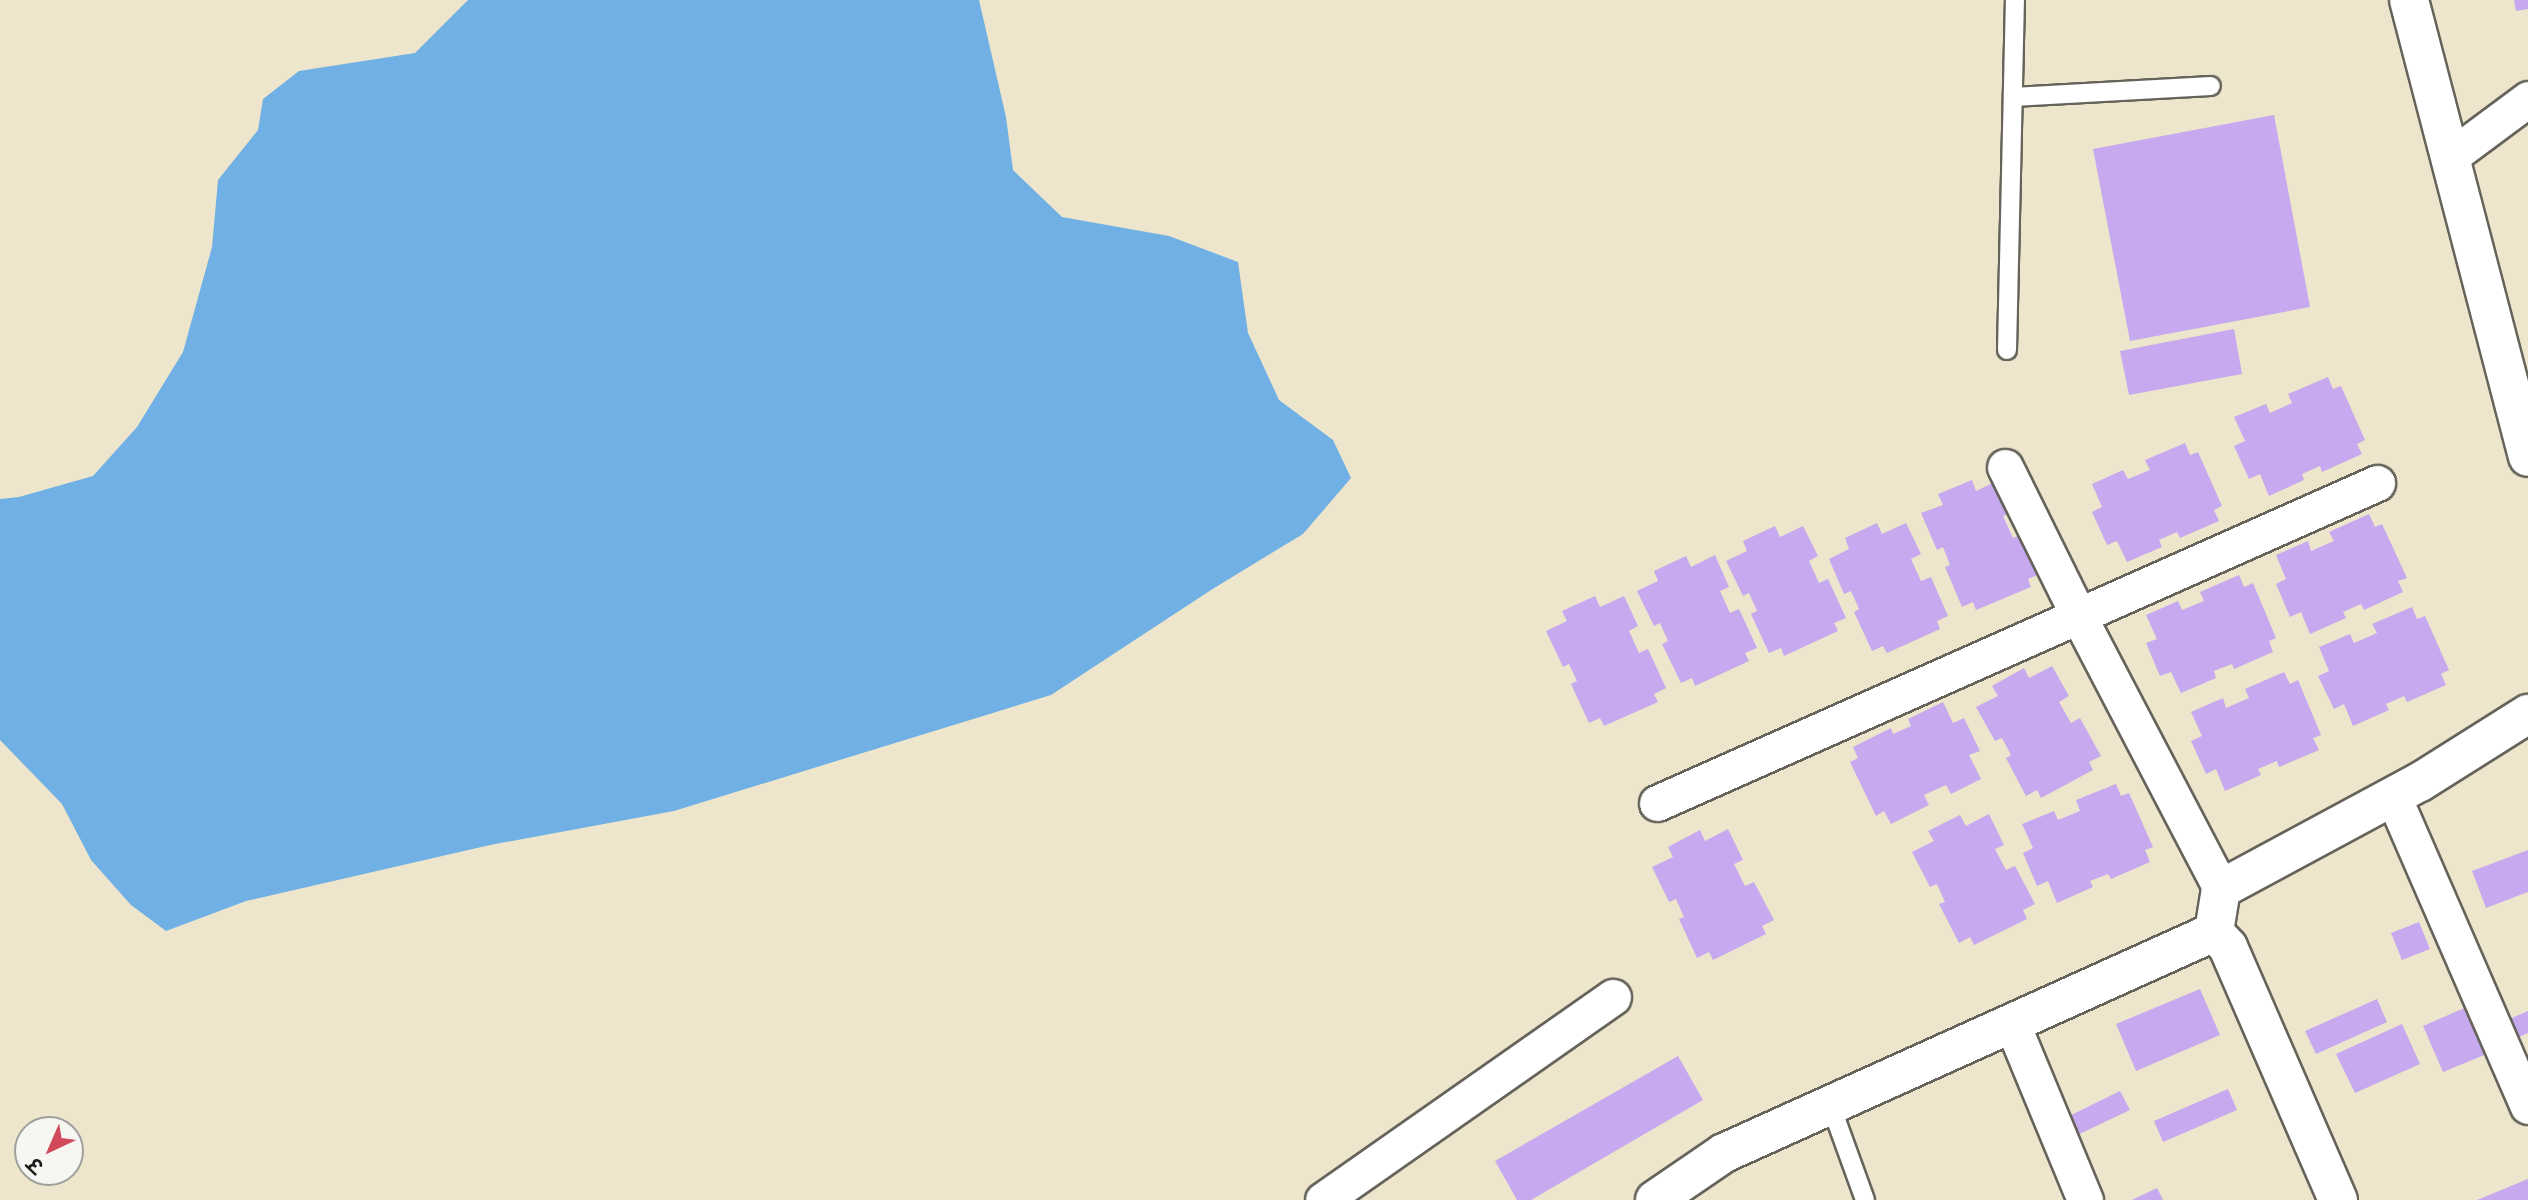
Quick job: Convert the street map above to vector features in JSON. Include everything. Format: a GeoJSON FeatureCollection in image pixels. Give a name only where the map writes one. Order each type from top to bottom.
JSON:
{"type":"FeatureCollection","features":[{"type":"Feature","properties":{"kind":"street"},"geometry":{"type":"LineString","coordinates":[[2409,0],[2528,457]]}},
{"type":"Feature","properties":{"kind":"street"},"geometry":{"type":"LineString","coordinates":[[2450,158],[2528,99]]}},
{"type":"Feature","properties":{"kind":"street"},"geometry":{"type":"LineString","coordinates":[[2005,467],[2078,615],[2221,889],[2214,932]]}},
{"type":"Feature","properties":{"kind":"street"},"geometry":{"type":"LineString","coordinates":[[1657,803],[2377,483]]}},
{"type":"Feature","properties":{"kind":"street"},"geometry":{"type":"LineString","coordinates":[[2221,889],[2393,796],[2528,714]]}},
{"type":"Feature","properties":{"kind":"street"},"geometry":{"type":"LineString","coordinates":[[2393,796],[2528,1106]]}},
{"type":"Feature","properties":{"kind":"street"},"geometry":{"type":"LineString","coordinates":[[1655,1200],[1724,1153],[2013,1026],[2214,932]]}},
{"type":"Feature","properties":{"kind":"street"},"geometry":{"type":"LineString","coordinates":[[2214,932],[2228,947],[2338,1200]]}},
{"type":"Feature","properties":{"kind":"street"},"geometry":{"type":"LineString","coordinates":[[1323,1200],[1613,997]]}},
{"type":"Feature","properties":{"kind":"street"},"geometry":{"type":"LineString","coordinates":[[2013,1026],[2085,1200]]}},
{"type":"Feature","properties":{"kind":"lane"},"geometry":{"type":"LineString","coordinates":[[2007,350],[2015,0]]}},
{"type":"Feature","properties":{"kind":"lane"},"geometry":{"type":"LineString","coordinates":[[2013,97],[2211,86]]}},
{"type":"Feature","properties":{"kind":"lane"},"geometry":{"type":"LineString","coordinates":[[1831,1106],[1865,1200]]}},
{"type":"Feature","properties":{"kind":"water"},"geometry":{"type":"Polygon","coordinates":[[[468,0],[979,0],[1006,117],[1013,170],[1062,217],[1169,236],[1238,262],[1248,333],[1279,400],[1333,440],[1351,478],[1303,534],[1211,590],[1051,695],[674,811],[490,845],[246,901],[166,931],[131,905],[91,860],[62,804],[0,740],[0,499],[19,497],[93,476],[137,427],[183,352],[212,247],[218,180],[258,130],[263,99],[299,71],[415,53],[468,0]]]}},
{"type":"Feature","properties":{"kind":"building"},"geometry":{"type":"Polygon","coordinates":[[[2514,0],[2528,0],[2528,9],[2516,11],[2514,0]]]}},
{"type":"Feature","properties":{"kind":"building"},"geometry":{"type":"Polygon","coordinates":[[[2274,115],[2310,307],[2130,341],[2093,149],[2274,115]]]}},
{"type":"Feature","properties":{"kind":"building"},"geometry":{"type":"Polygon","coordinates":[[[2234,329],[2242,374],[2129,395],[2120,351],[2234,329]]]}},
{"type":"Feature","properties":{"kind":"building"},"geometry":{"type":"Polygon","coordinates":[[[2328,377],[2333,389],[2341,386],[2365,440],[2357,444],[2362,454],[2322,472],[2320,466],[2302,474],[2304,480],[2269,496],[2260,474],[2249,479],[2234,446],[2245,441],[2234,417],[2266,404],[2270,413],[2292,403],[2288,394],[2328,377]]]}},
{"type":"Feature","properties":{"kind":"building"},"geometry":{"type":"Polygon","coordinates":[[[2185,443],[2190,455],[2198,452],[2222,506],[2214,510],[2219,521],[2180,538],[2177,532],[2159,540],[2162,547],[2127,562],[2117,541],[2107,545],[2092,512],[2102,507],[2092,484],[2123,470],[2128,479],[2150,470],[2145,460],[2185,443]]]}},
{"type":"Feature","properties":{"kind":"building"},"geometry":{"type":"Polygon","coordinates":[[[1972,480],[1976,491],[1999,480],[2013,512],[2003,516],[2013,538],[2023,534],[2040,574],[2028,579],[2031,587],[1976,610],[1973,602],[1962,607],[1945,567],[1950,565],[1943,547],[1937,550],[1921,513],[1943,505],[1938,494],[1972,480]]]}},
{"type":"Feature","properties":{"kind":"building"},"geometry":{"type":"Polygon","coordinates":[[[2369,514],[2375,527],[2382,524],[2407,578],[2398,581],[2403,592],[2364,610],[2361,604],[2343,612],[2346,618],[2310,634],[2301,612],[2290,617],[2276,584],[2286,579],[2276,555],[2308,541],[2311,551],[2334,541],[2329,532],[2369,514]]]}},
{"type":"Feature","properties":{"kind":"building"},"geometry":{"type":"Polygon","coordinates":[[[1877,523],[1882,534],[1906,523],[1921,554],[1911,559],[1921,581],[1931,577],[1948,616],[1937,621],[1940,629],[1887,653],[1883,646],[1872,651],[1854,612],[1859,609],[1851,591],[1844,594],[1829,559],[1849,549],[1845,538],[1877,523]]]}},
{"type":"Feature","properties":{"kind":"building"},"geometry":{"type":"Polygon","coordinates":[[[1775,526],[1780,537],[1803,526],[1818,556],[1809,561],[1819,583],[1828,579],[1846,618],[1834,623],[1838,631],[1784,656],[1781,648],[1769,653],[1751,614],[1757,611],[1749,593],[1743,596],[1726,561],[1747,551],[1743,541],[1775,526]]]}},
{"type":"Feature","properties":{"kind":"building"},"geometry":{"type":"Polygon","coordinates":[[[1715,555],[1729,587],[1720,591],[1730,613],[1739,609],[1757,648],[1745,653],[1749,661],[1695,686],[1692,678],[1681,683],[1662,644],[1668,641],[1660,623],[1654,626],[1637,591],[1658,581],[1654,571],[1686,556],[1691,567],[1715,555]]]}},
{"type":"Feature","properties":{"kind":"building"},"geometry":{"type":"Polygon","coordinates":[[[2239,575],[2244,587],[2253,583],[2276,638],[2269,641],[2273,652],[2234,669],[2232,664],[2214,671],[2216,678],[2181,693],[2171,672],[2160,676],[2146,643],[2157,639],[2146,615],[2178,601],[2182,610],[2204,601],[2200,592],[2239,575]]]}},
{"type":"Feature","properties":{"kind":"building"},"geometry":{"type":"Polygon","coordinates":[[[1595,596],[1600,607],[1624,596],[1638,626],[1629,631],[1639,653],[1648,649],[1666,688],[1654,694],[1658,702],[1604,726],[1600,718],[1589,723],[1571,684],[1577,681],[1569,664],[1563,667],[1546,631],[1567,621],[1562,611],[1595,596]]]}},
{"type":"Feature","properties":{"kind":"building"},"geometry":{"type":"Polygon","coordinates":[[[2412,607],[2417,619],[2425,616],[2449,670],[2441,674],[2446,685],[2407,702],[2404,696],[2386,704],[2389,710],[2353,726],[2344,704],[2334,709],[2318,676],[2329,671],[2319,647],[2350,634],[2354,643],[2377,633],[2372,624],[2412,607]]]}},
{"type":"Feature","properties":{"kind":"building"},"geometry":{"type":"Polygon","coordinates":[[[2052,666],[2069,696],[2059,702],[2071,723],[2080,718],[2101,756],[2089,762],[2093,770],[2041,798],[2037,790],[2026,796],[2006,758],[2011,755],[2002,738],[1995,741],[1976,707],[1998,696],[1992,686],[2024,668],[2029,678],[2052,666]]]}},
{"type":"Feature","properties":{"kind":"building"},"geometry":{"type":"Polygon","coordinates":[[[2284,672],[2290,684],[2298,680],[2321,735],[2313,738],[2319,750],[2279,767],[2277,761],[2258,769],[2261,775],[2225,791],[2216,769],[2206,774],[2191,741],[2202,736],[2191,712],[2223,698],[2226,708],[2249,698],[2245,689],[2284,672]]]}},
{"type":"Feature","properties":{"kind":"building"},"geometry":{"type":"Polygon","coordinates":[[[1943,702],[1953,723],[1964,718],[1980,751],[1969,755],[1981,779],[1951,794],[1946,785],[1924,795],[1929,805],[1891,824],[1884,811],[1876,816],[1850,762],[1858,758],[1853,747],[1891,728],[1893,734],[1911,726],[1908,719],[1943,702]]]}},
{"type":"Feature","properties":{"kind":"building"},"geometry":{"type":"Polygon","coordinates":[[[2116,784],[2121,796],[2129,793],[2153,847],[2145,850],[2150,862],[2111,879],[2108,874],[2090,881],[2093,887],[2057,903],[2048,881],[2037,886],[2023,853],[2033,848],[2022,824],[2054,811],[2058,820],[2080,811],[2076,800],[2116,784]]]}},
{"type":"Feature","properties":{"kind":"building"},"geometry":{"type":"Polygon","coordinates":[[[1989,814],[2004,845],[1995,849],[2006,870],[2015,866],[2035,904],[2023,910],[2027,919],[1974,945],[1970,937],[1959,943],[1939,904],[1945,902],[1937,884],[1930,887],[1912,852],[1934,841],[1928,831],[1960,815],[1966,826],[1989,814]]]}},
{"type":"Feature","properties":{"kind":"building"},"geometry":{"type":"Polygon","coordinates":[[[1728,829],[1743,860],[1734,864],[1745,886],[1754,882],[1774,920],[1762,926],[1766,934],[1713,960],[1709,952],[1697,958],[1679,919],[1684,917],[1676,899],[1669,902],[1652,867],[1673,857],[1668,847],[1700,830],[1705,841],[1728,829]]]}},
{"type":"Feature","properties":{"kind":"building"},"geometry":{"type":"Polygon","coordinates":[[[2528,850],[2528,892],[2486,908],[2472,871],[2528,850]]]}},
{"type":"Feature","properties":{"kind":"building"},"geometry":{"type":"Polygon","coordinates":[[[2419,922],[2430,949],[2402,960],[2391,933],[2419,922]]]}},
{"type":"Feature","properties":{"kind":"building"},"geometry":{"type":"Polygon","coordinates":[[[2200,989],[2220,1035],[2136,1071],[2116,1024],[2200,989]]]}},
{"type":"Feature","properties":{"kind":"building"},"geometry":{"type":"Polygon","coordinates":[[[2377,999],[2387,1022],[2316,1054],[2305,1031],[2377,999]]]}},
{"type":"Feature","properties":{"kind":"building"},"geometry":{"type":"Polygon","coordinates":[[[2469,1006],[2489,1053],[2443,1072],[2423,1026],[2469,1006]]]}},
{"type":"Feature","properties":{"kind":"building"},"geometry":{"type":"Polygon","coordinates":[[[2528,1011],[2528,1033],[2510,1041],[2502,1022],[2528,1011]]]}},
{"type":"Feature","properties":{"kind":"building"},"geometry":{"type":"Polygon","coordinates":[[[2402,1024],[2420,1064],[2355,1093],[2336,1054],[2402,1024]]]}},
{"type":"Feature","properties":{"kind":"building"},"geometry":{"type":"Polygon","coordinates":[[[1678,1056],[1703,1100],[1531,1200],[1517,1200],[1495,1161],[1678,1056]]]}},
{"type":"Feature","properties":{"kind":"building"},"geometry":{"type":"Polygon","coordinates":[[[2228,1089],[2237,1110],[2163,1142],[2154,1121],[2228,1089]]]}},
{"type":"Feature","properties":{"kind":"building"},"geometry":{"type":"Polygon","coordinates":[[[2120,1091],[2130,1110],[2071,1138],[2061,1120],[2120,1091]]]}},
{"type":"Feature","properties":{"kind":"building"},"geometry":{"type":"Polygon","coordinates":[[[2528,1179],[2528,1200],[2477,1200],[2528,1179]]]}},
{"type":"Feature","properties":{"kind":"building"},"geometry":{"type":"Polygon","coordinates":[[[2157,1188],[2163,1200],[2132,1200],[2157,1188]]]}}]}
